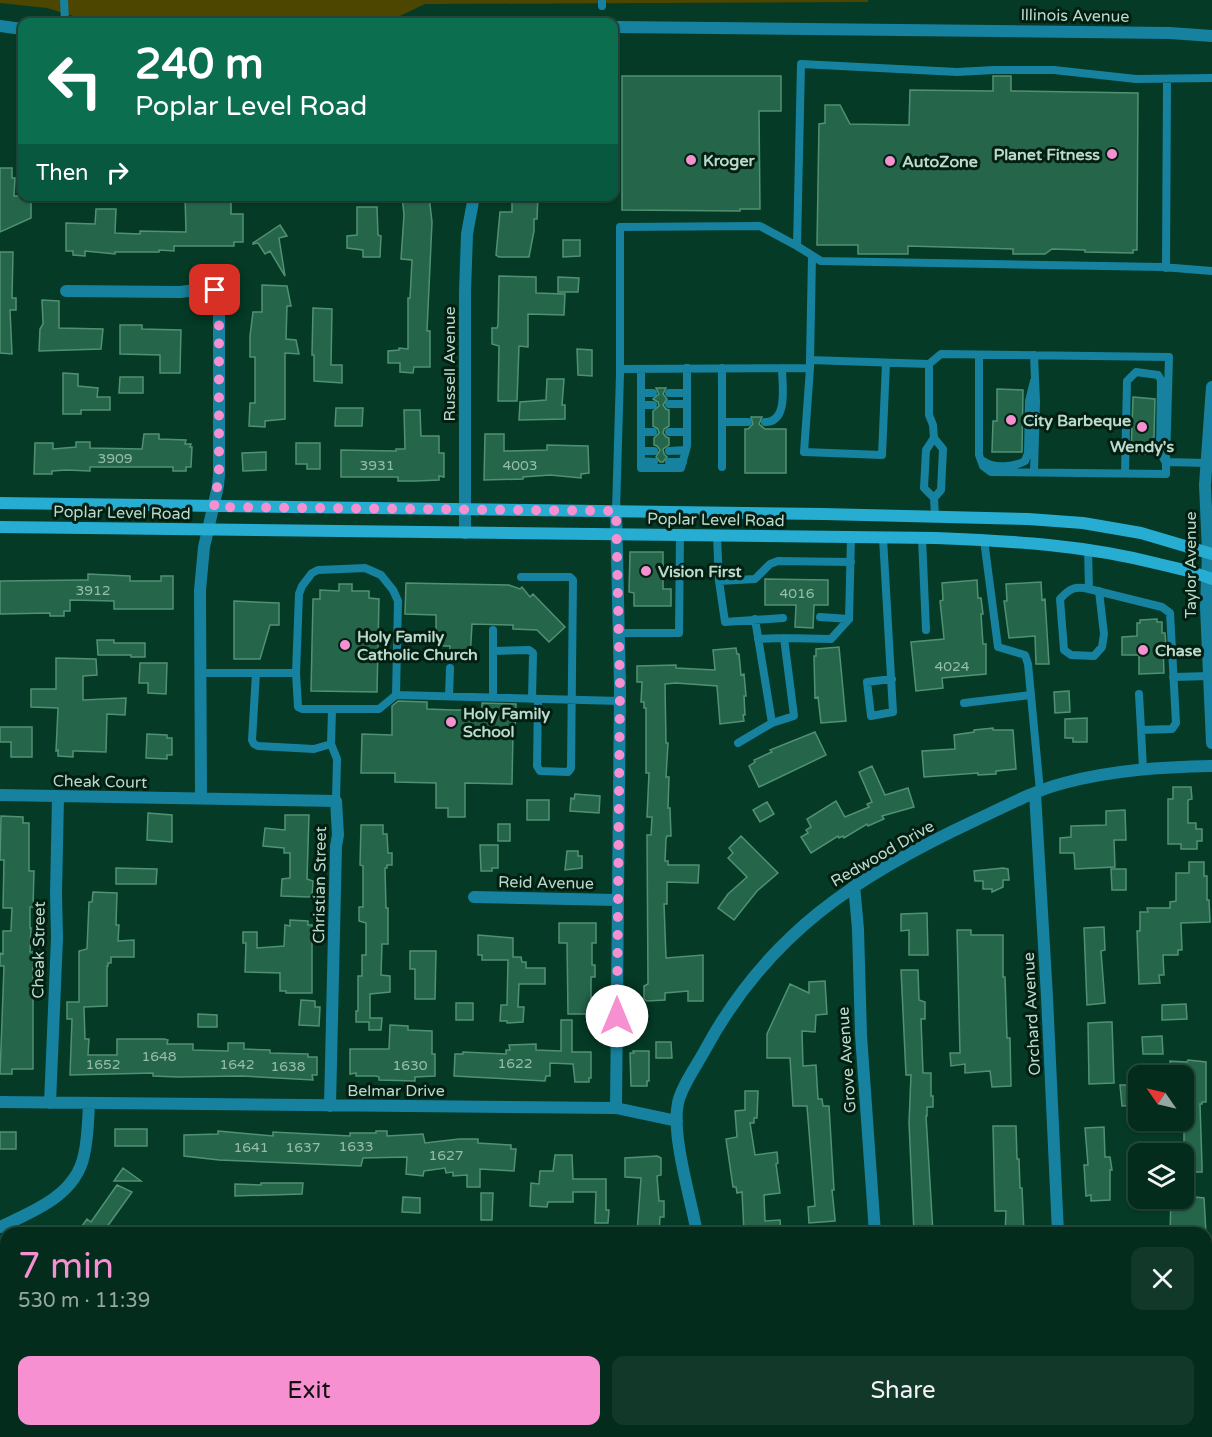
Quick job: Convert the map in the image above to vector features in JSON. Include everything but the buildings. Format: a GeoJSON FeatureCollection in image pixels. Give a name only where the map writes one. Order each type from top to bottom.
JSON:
{"type":"FeatureCollection","features":[{"type":"Feature","properties":{"kind":"main road","name":"Poplar Level Road"},"geometry":{"type":"LineString","coordinates":[[0,503],[1028,519],[1083,523],[1141,532],[1210,553]]}},
{"type":"Feature","properties":{"kind":"main road"},"geometry":{"type":"LineString","coordinates":[[935,516],[936,538]]}},
{"type":"Feature","properties":{"kind":"main road","name":"Poplar Level Road"},"geometry":{"type":"LineString","coordinates":[[0,527],[984,540],[1068,546],[1126,555],[1209,578]]}},
{"type":"Feature","properties":{"kind":"street"},"geometry":{"type":"LineString","coordinates":[[0,26],[18,28]]}},
{"type":"Feature","properties":{"kind":"street","name":"Illinois Avenue"},"geometry":{"type":"LineString","coordinates":[[618,27],[1170,33],[1212,36]]}},
{"type":"Feature","properties":{"kind":"street","name":"Russell Avenue"},"geometry":{"type":"LineString","coordinates":[[465,533],[465,280],[467,234],[473,201]]}},
{"type":"Feature","properties":{"kind":"street"},"geometry":{"type":"LineString","coordinates":[[66,291],[180,292],[211,288],[215,290],[219,306],[219,475],[204,547],[200,590],[201,798],[336,801]]}},
{"type":"Feature","properties":{"kind":"street","name":"Taylor Avenue"},"geometry":{"type":"LineString","coordinates":[[1212,387],[1209,459],[1205,485],[1210,553],[1212,742]]}},
{"type":"Feature","properties":{"kind":"street"},"geometry":{"type":"LineString","coordinates":[[616,511],[620,701],[616,1108]]}},
{"type":"Feature","properties":{"kind":"street","name":"Redwood Drive"},"geometry":{"type":"LineString","coordinates":[[677,1121],[678,1102],[682,1094],[720,1023],[744,987],[789,936],[854,885],[912,852],[1038,792],[1062,783],[1104,773],[1143,768],[1212,766]]}},
{"type":"Feature","properties":{"kind":"street","name":"Orchard Avenue"},"geometry":{"type":"LineString","coordinates":[[1038,792],[1058,1227]]}},
{"type":"Feature","properties":{"kind":"street","name":"Cheak Court"},"geometry":{"type":"LineString","coordinates":[[0,795],[201,798]]}},
{"type":"Feature","properties":{"kind":"street","name":"Cheak Street"},"geometry":{"type":"LineString","coordinates":[[50,1103],[57,938],[58,797]]}},
{"type":"Feature","properties":{"kind":"street","name":"Christian Street"},"geometry":{"type":"LineString","coordinates":[[330,1106],[338,835],[336,801]]}},
{"type":"Feature","properties":{"kind":"street","name":"Grove Avenue"},"geometry":{"type":"LineString","coordinates":[[854,885],[874,1227]]}},
{"type":"Feature","properties":{"kind":"street","name":"Reid Avenue"},"geometry":{"type":"LineString","coordinates":[[474,897],[617,900]]}},
{"type":"Feature","properties":{"kind":"street","name":"Belmar Drive"},"geometry":{"type":"LineString","coordinates":[[0,1102],[616,1108],[677,1121]]}},
{"type":"Feature","properties":{"kind":"street"},"geometry":{"type":"LineString","coordinates":[[0,1227],[52,1200],[69,1186],[84,1157],[89,1104]]}},
{"type":"Feature","properties":{"kind":"street"},"geometry":{"type":"LineString","coordinates":[[677,1121],[696,1227]]}},
{"type":"Feature","properties":{"kind":"lane"},"geometry":{"type":"LineString","coordinates":[[64,0],[65,18]]}},
{"type":"Feature","properties":{"kind":"lane"},"geometry":{"type":"LineString","coordinates":[[797,246],[801,64],[957,72],[1054,70],[1136,79],[1212,78]]}},
{"type":"Feature","properties":{"kind":"lane"},"geometry":{"type":"LineString","coordinates":[[1166,268],[1167,79]]}},
{"type":"Feature","properties":{"kind":"lane"},"geometry":{"type":"LineString","coordinates":[[616,511],[620,369],[620,227],[760,226],[820,261],[1166,268],[1212,271]]}},
{"type":"Feature","properties":{"kind":"lane"},"geometry":{"type":"LineString","coordinates":[[812,256],[810,364],[804,452],[882,455],[886,363]]}},
{"type":"Feature","properties":{"kind":"lane"},"geometry":{"type":"LineString","coordinates":[[620,369],[782,368],[810,364],[929,364],[941,354],[1168,357],[1166,474],[991,472],[983,466],[979,455],[979,355]]}},
{"type":"Feature","properties":{"kind":"lane"},"geometry":{"type":"LineString","coordinates":[[1034,355],[1034,471]]}},
{"type":"Feature","properties":{"kind":"lane"},"geometry":{"type":"LineString","coordinates":[[929,364],[929,415],[934,438],[943,449],[941,490],[933,498]]}},
{"type":"Feature","properties":{"kind":"lane"},"geometry":{"type":"LineString","coordinates":[[641,369],[641,468],[681,468],[686,450],[687,368]]}},
{"type":"Feature","properties":{"kind":"lane"},"geometry":{"type":"LineString","coordinates":[[722,368],[722,467]]}},
{"type":"Feature","properties":{"kind":"lane"},"geometry":{"type":"LineString","coordinates":[[765,422],[775,420],[782,407],[782,368]]}},
{"type":"Feature","properties":{"kind":"lane"},"geometry":{"type":"LineString","coordinates":[[1125,473],[1127,381],[1136,372],[1158,375],[1161,380],[1160,452],[1166,462]]}},
{"type":"Feature","properties":{"kind":"lane"},"geometry":{"type":"LineString","coordinates":[[979,455],[988,465],[1018,465],[1025,461],[1028,453],[1029,402],[1034,381]]}},
{"type":"Feature","properties":{"kind":"lane"},"geometry":{"type":"LineString","coordinates":[[641,393],[653,393]]}},
{"type":"Feature","properties":{"kind":"lane"},"geometry":{"type":"LineString","coordinates":[[669,393],[687,393]]}},
{"type":"Feature","properties":{"kind":"lane"},"geometry":{"type":"LineString","coordinates":[[669,404],[687,404]]}},
{"type":"Feature","properties":{"kind":"lane"},"geometry":{"type":"LineString","coordinates":[[641,405],[653,405]]}},
{"type":"Feature","properties":{"kind":"lane"},"geometry":{"type":"LineString","coordinates":[[722,422],[748,422]]}},
{"type":"Feature","properties":{"kind":"lane"},"geometry":{"type":"LineString","coordinates":[[641,432],[654,432]]}},
{"type":"Feature","properties":{"kind":"lane"},"geometry":{"type":"LineString","coordinates":[[669,432],[687,432]]}},
{"type":"Feature","properties":{"kind":"lane"},"geometry":{"type":"LineString","coordinates":[[934,438],[926,450],[924,488],[933,498],[935,516]]}},
{"type":"Feature","properties":{"kind":"lane"},"geometry":{"type":"LineString","coordinates":[[669,451],[686,450]]}},
{"type":"Feature","properties":{"kind":"lane"},"geometry":{"type":"LineString","coordinates":[[641,451],[654,451]]}},
{"type":"Feature","properties":{"kind":"lane"},"geometry":{"type":"LineString","coordinates":[[1166,462],[1209,459]]}},
{"type":"Feature","properties":{"kind":"lane"},"geometry":{"type":"LineString","coordinates":[[641,462],[654,462]]}},
{"type":"Feature","properties":{"kind":"lane"},"geometry":{"type":"LineString","coordinates":[[669,462],[683,462]]}},
{"type":"Feature","properties":{"kind":"lane"},"geometry":{"type":"LineString","coordinates":[[619,633],[678,633],[680,535]]}},
{"type":"Feature","properties":{"kind":"lane"},"geometry":{"type":"LineString","coordinates":[[717,536],[718,582],[725,622],[783,618]]}},
{"type":"Feature","properties":{"kind":"lane"},"geometry":{"type":"LineString","coordinates":[[758,639],[831,639],[849,619],[851,537]]}},
{"type":"Feature","properties":{"kind":"lane"},"geometry":{"type":"LineString","coordinates":[[883,538],[892,679],[893,712],[871,716],[867,682],[892,679]]}},
{"type":"Feature","properties":{"kind":"lane"},"geometry":{"type":"LineString","coordinates":[[922,538],[926,630]]}},
{"type":"Feature","properties":{"kind":"lane"},"geometry":{"type":"LineString","coordinates":[[984,540],[998,647],[1025,655],[1028,664],[1038,792]]}},
{"type":"Feature","properties":{"kind":"lane"},"geometry":{"type":"LineString","coordinates":[[1088,549],[1089,589]]}},
{"type":"Feature","properties":{"kind":"lane"},"geometry":{"type":"LineString","coordinates":[[718,582],[755,579],[761,571],[778,561],[851,562]]}},
{"type":"Feature","properties":{"kind":"lane"},"geometry":{"type":"LineString","coordinates":[[396,695],[398,601],[393,590],[381,575],[365,568],[318,570],[307,578],[299,594],[296,673],[298,707],[332,710],[380,709],[396,695],[620,701]]}},
{"type":"Feature","properties":{"kind":"lane"},"geometry":{"type":"LineString","coordinates":[[493,651],[529,650],[533,653],[537,766],[540,771],[568,772],[571,768],[573,580],[570,577],[521,577]]}},
{"type":"Feature","properties":{"kind":"lane"},"geometry":{"type":"LineString","coordinates":[[1099,591],[1104,634],[1102,647],[1094,656],[1071,655],[1064,650],[1060,599],[1068,590],[1076,586],[1099,591],[1162,607],[1170,613],[1176,723],[1172,729],[1141,729]]}},
{"type":"Feature","properties":{"kind":"lane"},"geometry":{"type":"LineString","coordinates":[[820,617],[849,619]]}},
{"type":"Feature","properties":{"kind":"lane"},"geometry":{"type":"LineString","coordinates":[[755,619],[772,723]]}},
{"type":"Feature","properties":{"kind":"lane"},"geometry":{"type":"LineString","coordinates":[[492,630],[493,698]]}},
{"type":"Feature","properties":{"kind":"lane"},"geometry":{"type":"LineString","coordinates":[[738,743],[772,723],[794,716],[784,638]]}},
{"type":"Feature","properties":{"kind":"lane"},"geometry":{"type":"LineString","coordinates":[[450,668],[450,696]]}},
{"type":"Feature","properties":{"kind":"lane"},"geometry":{"type":"LineString","coordinates":[[199,673],[296,673]]}},
{"type":"Feature","properties":{"kind":"lane"},"geometry":{"type":"LineString","coordinates":[[256,673],[254,744],[314,749],[331,744]]}},
{"type":"Feature","properties":{"kind":"lane"},"geometry":{"type":"LineString","coordinates":[[1173,677],[1210,676]]}},
{"type":"Feature","properties":{"kind":"lane"},"geometry":{"type":"LineString","coordinates":[[1139,694],[1143,768]]}},
{"type":"Feature","properties":{"kind":"lane"},"geometry":{"type":"LineString","coordinates":[[964,702],[1031,695]]}},
{"type":"Feature","properties":{"kind":"lane"},"geometry":{"type":"LineString","coordinates":[[332,710],[331,744],[337,759],[336,801]]}},
{"type":"Feature","properties":{"kind":"shaded area"},"geometry":{"type":"Polygon","coordinates":[[[0,0],[868,0],[868,2],[425,4],[395,18],[80,18],[47,8],[0,3],[0,0]]]}},
{"type":"Feature","properties":{"kind":"place","name":"Planet Fitness"},"geometry":{"type":"Point","coordinates":[1112,154]}},
{"type":"Feature","properties":{"kind":"place","name":"Kroger"},"geometry":{"type":"Point","coordinates":[691,160]}},
{"type":"Feature","properties":{"kind":"place","name":"AutoZone"},"geometry":{"type":"Point","coordinates":[890,161]}},
{"type":"Feature","properties":{"kind":"place","name":"City Barbeque"},"geometry":{"type":"Point","coordinates":[1011,420]}},
{"type":"Feature","properties":{"kind":"place","name":"Wendy's"},"geometry":{"type":"Point","coordinates":[1142,427]}},
{"type":"Feature","properties":{"kind":"place","name":"Vision First"},"geometry":{"type":"Point","coordinates":[646,571]}},
{"type":"Feature","properties":{"kind":"place","name":"Holy Family Catholic Church"},"geometry":{"type":"Point","coordinates":[345,645]}},
{"type":"Feature","properties":{"kind":"place","name":"Chase"},"geometry":{"type":"Point","coordinates":[1143,650]}},
{"type":"Feature","properties":{"kind":"place","name":"Holy Family School"},"geometry":{"type":"Point","coordinates":[451,722]}},
{"type":"Feature","properties":{"kind":"route"},"geometry":{"type":"LineString","coordinates":[[215,290],[219,306],[219,475],[214,507],[616,511],[620,687],[617,1016]]}}]}
